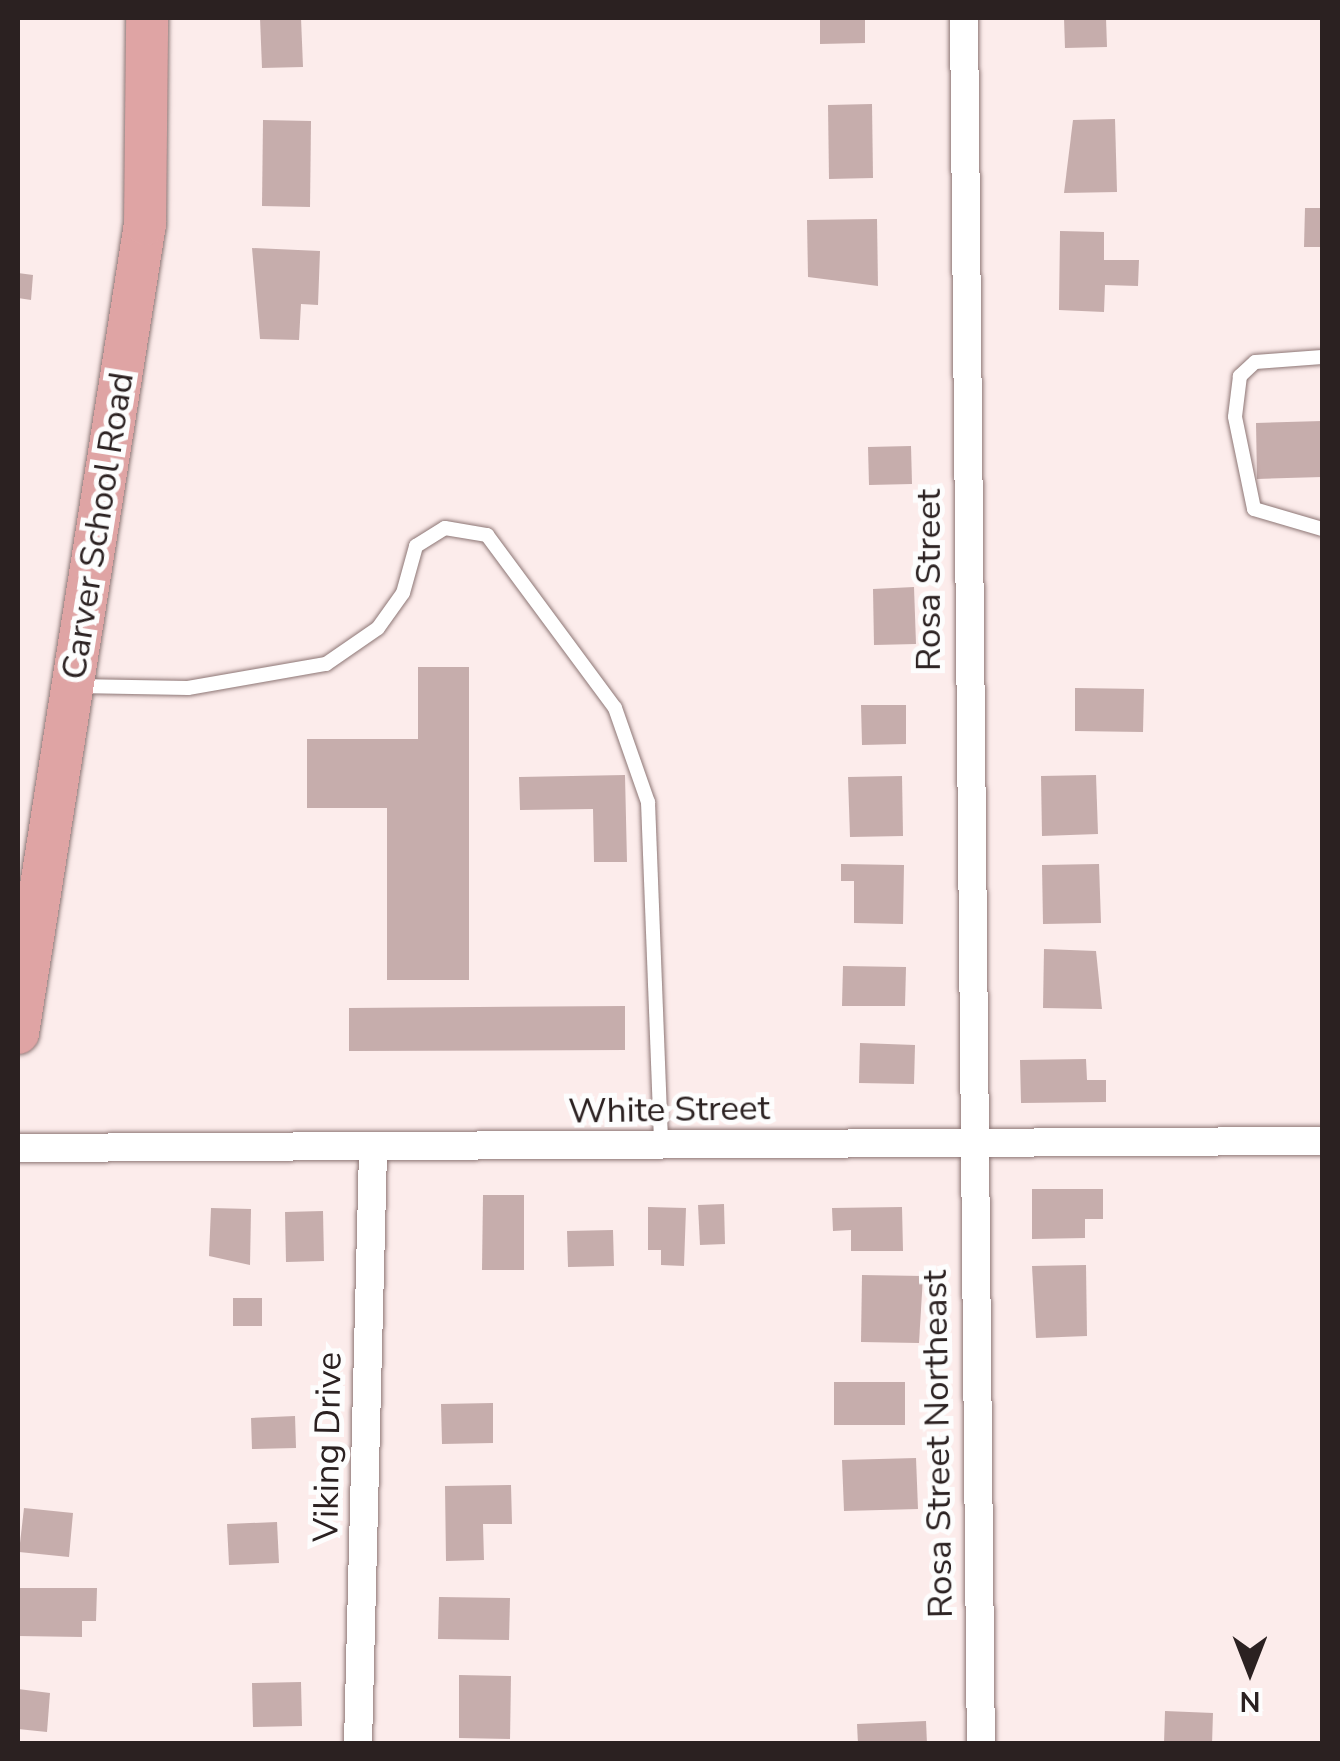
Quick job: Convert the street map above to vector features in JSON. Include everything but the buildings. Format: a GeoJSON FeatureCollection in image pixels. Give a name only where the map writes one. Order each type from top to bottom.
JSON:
{"type":"FeatureCollection","features":[{"type":"Feature","properties":{"kind":"main road","name":"Carver School Road"},"geometry":{"type":"LineString","coordinates":[[18,1033],[145,224],[147,18]]}},
{"type":"Feature","properties":{"kind":"street","name":"Rosa Street"},"geometry":{"type":"LineString","coordinates":[[964,18],[970,1143]]}},
{"type":"Feature","properties":{"kind":"street","name":"White Street"},"geometry":{"type":"LineString","coordinates":[[18,1148],[373,1152],[1322,1141]]}},
{"type":"Feature","properties":{"kind":"street","name":"Rosa Street Northeast"},"geometry":{"type":"LineString","coordinates":[[970,1143],[981,1744]]}},
{"type":"Feature","properties":{"kind":"street","name":"Viking Drive"},"geometry":{"type":"LineString","coordinates":[[358,1744],[373,1152]]}},
{"type":"Feature","properties":{"kind":"lane"},"geometry":{"type":"LineString","coordinates":[[1322,357],[1255,362],[1240,376],[1235,417],[1254,509],[1322,529]]}},
{"type":"Feature","properties":{"kind":"lane"},"geometry":{"type":"LineString","coordinates":[[73,686],[188,688],[326,664],[378,628],[403,593],[416,546],[445,528],[487,535],[615,708],[648,802],[661,1147]]}}]}
